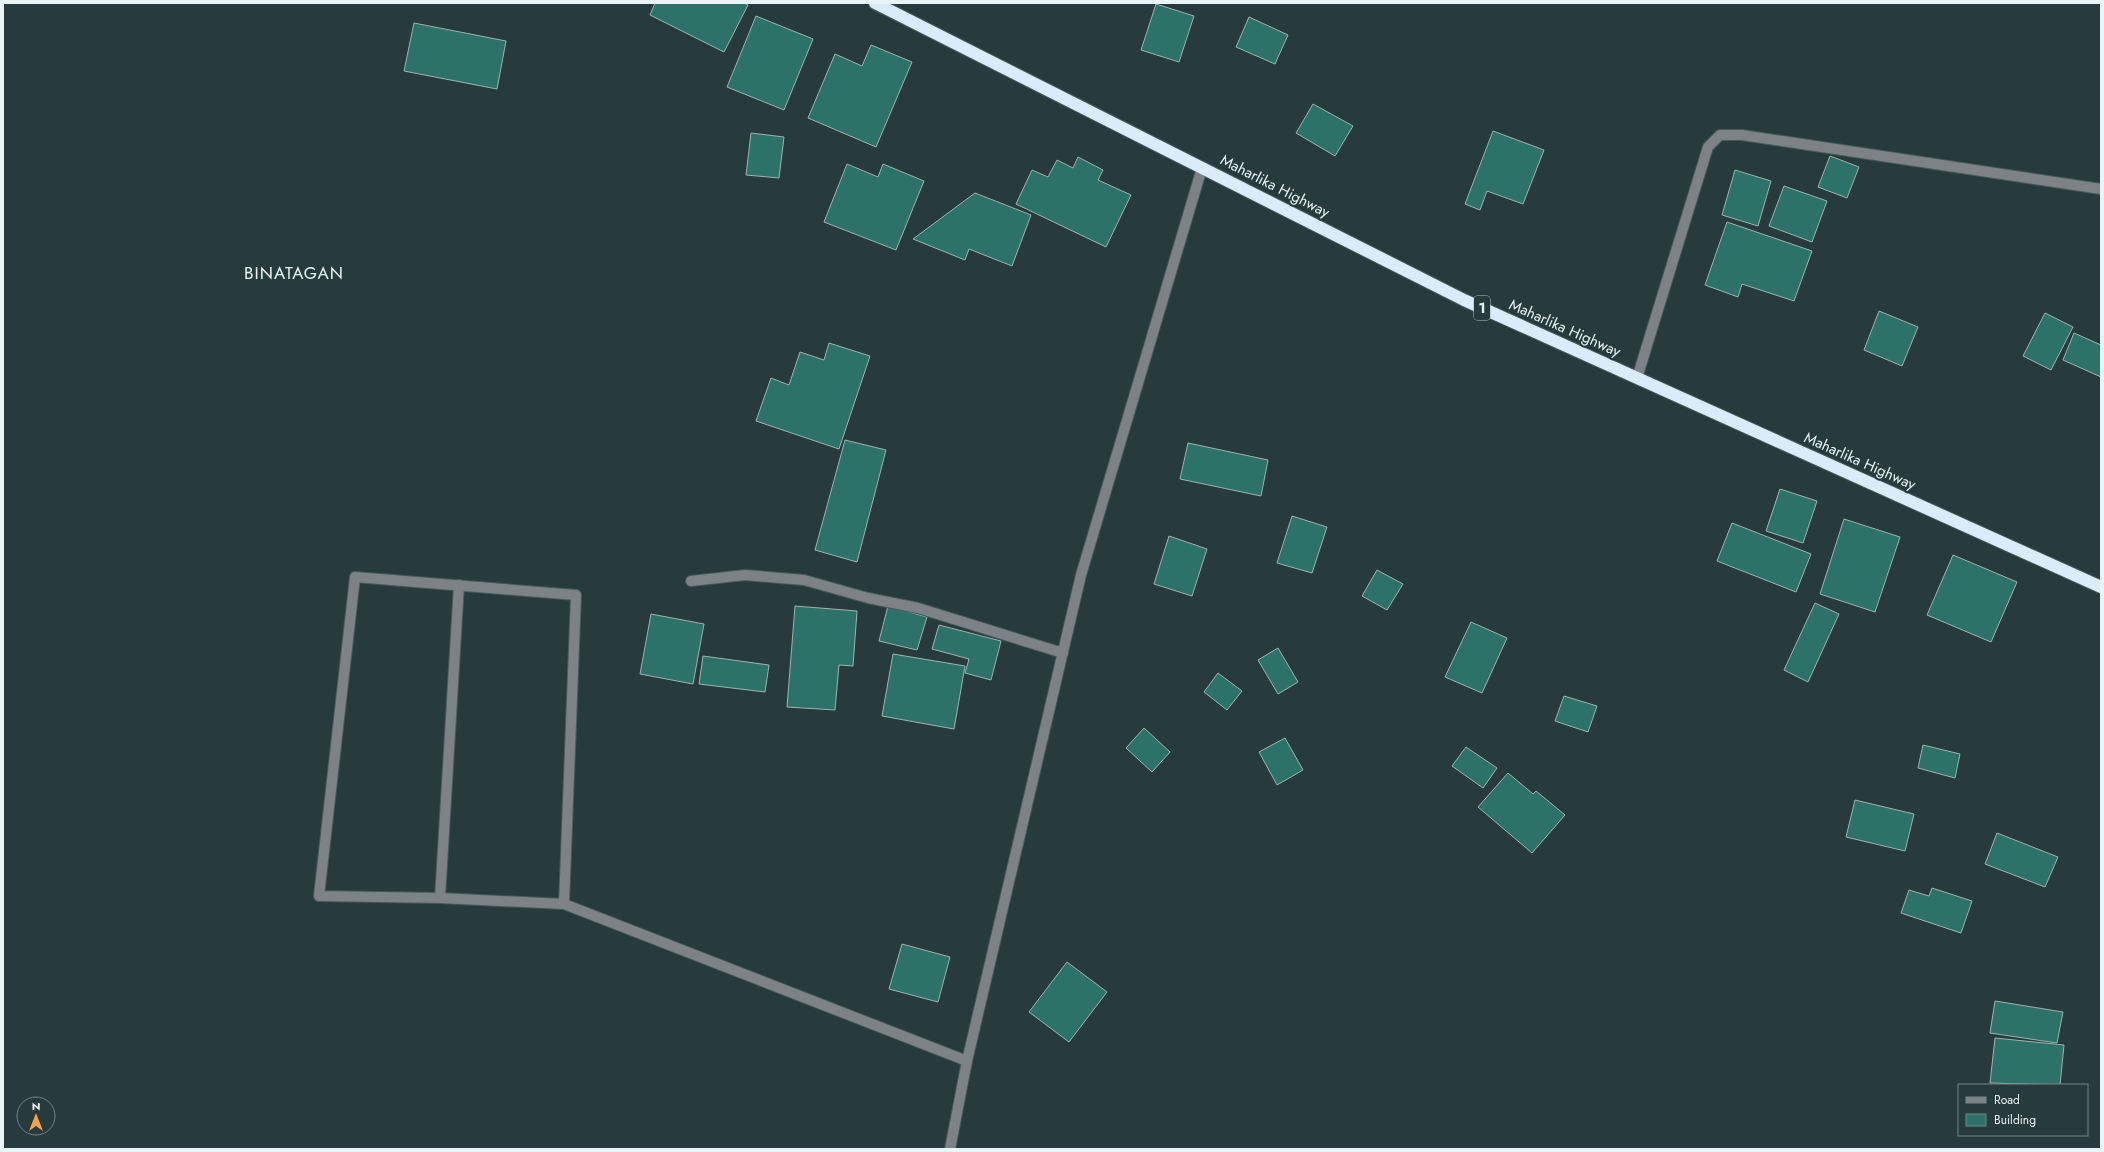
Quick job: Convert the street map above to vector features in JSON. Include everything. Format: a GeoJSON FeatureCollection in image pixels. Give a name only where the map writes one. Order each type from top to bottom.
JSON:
{"type":"FeatureCollection","features":[{"type":"Feature","properties":{"kind":"highway","name":"Maharlika Highway"},"geometry":{"type":"LineString","coordinates":[[875,3],[1464,300],[2101,587]]}},
{"type":"Feature","properties":{"kind":"street"},"geometry":{"type":"LineString","coordinates":[[1636,378],[1708,147],[1720,135],[1742,135],[2101,189]]}},
{"type":"Feature","properties":{"kind":"street"},"geometry":{"type":"LineString","coordinates":[[950,1149],[967,1061],[1081,575],[1202,168]]}},
{"type":"Feature","properties":{"kind":"street"},"geometry":{"type":"LineString","coordinates":[[691,581],[745,575],[804,580],[868,598],[918,608],[1062,653]]}},
{"type":"Feature","properties":{"kind":"street"},"geometry":{"type":"LineString","coordinates":[[564,904],[576,595],[355,576],[320,896],[440,898],[564,904],[967,1061]]}},
{"type":"Feature","properties":{"kind":"street"},"geometry":{"type":"LineString","coordinates":[[440,898],[459,585]]}},
{"type":"Feature","properties":{"kind":"building"},"geometry":{"type":"Polygon","coordinates":[[[655,3],[744,3],[748,5],[724,52],[650,15],[655,3]]]}},
{"type":"Feature","properties":{"kind":"building"},"geometry":{"type":"Polygon","coordinates":[[[1156,4],[1194,16],[1179,62],[1141,50],[1156,4]]]}},
{"type":"Feature","properties":{"kind":"building"},"geometry":{"type":"Polygon","coordinates":[[[756,16],[813,39],[784,110],[727,87],[756,16]]]}},
{"type":"Feature","properties":{"kind":"building"},"geometry":{"type":"Polygon","coordinates":[[[1249,17],[1288,35],[1275,64],[1236,47],[1249,17]]]}},
{"type":"Feature","properties":{"kind":"building"},"geometry":{"type":"Polygon","coordinates":[[[414,23],[506,41],[497,89],[404,71],[414,23]]]}},
{"type":"Feature","properties":{"kind":"building"},"geometry":{"type":"Polygon","coordinates":[[[871,45],[912,62],[876,147],[808,118],[835,54],[862,66],[871,45]]]}},
{"type":"Feature","properties":{"kind":"building"},"geometry":{"type":"Polygon","coordinates":[[[1313,104],[1353,126],[1335,156],[1296,133],[1313,104]]]}},
{"type":"Feature","properties":{"kind":"building"},"geometry":{"type":"Polygon","coordinates":[[[1493,131],[1544,150],[1523,204],[1487,191],[1480,210],[1465,204],[1493,131]]]}},
{"type":"Feature","properties":{"kind":"building"},"geometry":{"type":"Polygon","coordinates":[[[751,133],[784,137],[779,178],[746,175],[751,133]]]}},
{"type":"Feature","properties":{"kind":"building"},"geometry":{"type":"Polygon","coordinates":[[[1830,156],[1859,167],[1847,198],[1818,187],[1830,156]]]}},
{"type":"Feature","properties":{"kind":"building"},"geometry":{"type":"Polygon","coordinates":[[[1078,157],[1103,170],[1098,180],[1131,195],[1106,247],[1016,204],[1032,170],[1048,177],[1057,160],[1073,168],[1078,157]]]}},
{"type":"Feature","properties":{"kind":"building"},"geometry":{"type":"Polygon","coordinates":[[[847,164],[878,177],[883,164],[924,181],[896,250],[824,222],[847,164]]]}},
{"type":"Feature","properties":{"kind":"building"},"geometry":{"type":"Polygon","coordinates":[[[1735,170],[1771,181],[1758,226],[1722,215],[1735,170]]]}},
{"type":"Feature","properties":{"kind":"building"},"geometry":{"type":"Polygon","coordinates":[[[1784,186],[1827,201],[1812,242],[1769,226],[1784,186]]]}},
{"type":"Feature","properties":{"kind":"building"},"geometry":{"type":"Polygon","coordinates":[[[975,193],[1031,215],[1012,266],[969,249],[965,260],[913,239],[975,193]]]}},
{"type":"Feature","properties":{"kind":"building"},"geometry":{"type":"Polygon","coordinates":[[[1727,222],[1812,251],[1794,301],[1742,284],[1738,297],[1705,285],[1727,222]]]}},
{"type":"Feature","properties":{"kind":"building"},"geometry":{"type":"Polygon","coordinates":[[[1879,311],[1918,327],[1902,366],[1864,350],[1879,311]]]}},
{"type":"Feature","properties":{"kind":"building"},"geometry":{"type":"Polygon","coordinates":[[[2045,313],[2073,327],[2051,370],[2023,356],[2045,313]]]}},
{"type":"Feature","properties":{"kind":"building"},"geometry":{"type":"Polygon","coordinates":[[[2074,333],[2101,345],[2101,377],[2063,360],[2074,333]]]}},
{"type":"Feature","properties":{"kind":"building"},"geometry":{"type":"Polygon","coordinates":[[[829,343],[870,356],[839,449],[756,421],[771,378],[789,385],[800,352],[824,360],[829,343]]]}},
{"type":"Feature","properties":{"kind":"building"},"geometry":{"type":"Polygon","coordinates":[[[845,440],[886,450],[857,562],[815,550],[845,440]]]}},
{"type":"Feature","properties":{"kind":"building"},"geometry":{"type":"Polygon","coordinates":[[[1188,443],[1268,460],[1261,496],[1180,479],[1188,443]]]}},
{"type":"Feature","properties":{"kind":"building"},"geometry":{"type":"Polygon","coordinates":[[[1780,489],[1817,501],[1803,543],[1766,531],[1780,489]]]}},
{"type":"Feature","properties":{"kind":"building"},"geometry":{"type":"Polygon","coordinates":[[[1292,516],[1327,527],[1312,573],[1277,563],[1292,516]]]}},
{"type":"Feature","properties":{"kind":"building"},"geometry":{"type":"Polygon","coordinates":[[[1844,519],[1900,537],[1875,612],[1820,594],[1844,519]]]}},
{"type":"Feature","properties":{"kind":"building"},"geometry":{"type":"Polygon","coordinates":[[[1732,523],[1811,554],[1796,592],[1717,561],[1732,523]]]}},
{"type":"Feature","properties":{"kind":"building"},"geometry":{"type":"Polygon","coordinates":[[[1169,536],[1207,549],[1192,596],[1154,584],[1169,536]]]}},
{"type":"Feature","properties":{"kind":"building"},"geometry":{"type":"Polygon","coordinates":[[[1953,555],[2017,582],[1991,642],[1927,615],[1953,555]]]}},
{"type":"Feature","properties":{"kind":"building"},"geometry":{"type":"Polygon","coordinates":[[[1377,570],[1403,584],[1387,610],[1362,596],[1377,570]]]}},
{"type":"Feature","properties":{"kind":"building"},"geometry":{"type":"Polygon","coordinates":[[[1815,603],[1839,614],[1808,682],[1784,670],[1815,603]]]}},
{"type":"Feature","properties":{"kind":"building"},"geometry":{"type":"Polygon","coordinates":[[[795,606],[857,611],[853,666],[839,665],[835,710],[787,707],[795,606]]]}},
{"type":"Feature","properties":{"kind":"building"},"geometry":{"type":"Polygon","coordinates":[[[888,606],[927,617],[917,650],[879,641],[888,606]]]}},
{"type":"Feature","properties":{"kind":"building"},"geometry":{"type":"Polygon","coordinates":[[[651,614],[704,624],[693,684],[640,674],[651,614]]]}},
{"type":"Feature","properties":{"kind":"building"},"geometry":{"type":"Polygon","coordinates":[[[1471,622],[1507,638],[1482,693],[1445,677],[1471,622]]]}},
{"type":"Feature","properties":{"kind":"building"},"geometry":{"type":"Polygon","coordinates":[[[939,625],[1001,641],[991,680],[965,673],[969,659],[932,649],[939,625]]]}},
{"type":"Feature","properties":{"kind":"building"},"geometry":{"type":"Polygon","coordinates":[[[1278,648],[1298,682],[1278,694],[1258,660],[1278,648]]]}},
{"type":"Feature","properties":{"kind":"building"},"geometry":{"type":"Polygon","coordinates":[[[893,654],[965,666],[954,729],[882,716],[893,654]]]}},
{"type":"Feature","properties":{"kind":"building"},"geometry":{"type":"Polygon","coordinates":[[[703,656],[769,665],[765,692],[699,684],[703,656]]]}},
{"type":"Feature","properties":{"kind":"building"},"geometry":{"type":"Polygon","coordinates":[[[1218,673],[1242,691],[1227,710],[1204,692],[1218,673]]]}},
{"type":"Feature","properties":{"kind":"building"},"geometry":{"type":"Polygon","coordinates":[[[1564,696],[1597,706],[1588,732],[1555,721],[1564,696]]]}},
{"type":"Feature","properties":{"kind":"building"},"geometry":{"type":"Polygon","coordinates":[[[1144,728],[1170,752],[1152,772],[1126,748],[1144,728]]]}},
{"type":"Feature","properties":{"kind":"building"},"geometry":{"type":"Polygon","coordinates":[[[1285,738],[1303,770],[1277,785],[1259,752],[1285,738]]]}},
{"type":"Feature","properties":{"kind":"building"},"geometry":{"type":"Polygon","coordinates":[[[1923,745],[1960,754],[1955,778],[1918,768],[1923,745]]]}},
{"type":"Feature","properties":{"kind":"building"},"geometry":{"type":"Polygon","coordinates":[[[1466,747],[1497,768],[1483,788],[1452,766],[1466,747]]]}},
{"type":"Feature","properties":{"kind":"building"},"geometry":{"type":"Polygon","coordinates":[[[1508,773],[1533,794],[1536,791],[1565,815],[1532,853],[1478,807],[1508,773]]]}},
{"type":"Feature","properties":{"kind":"building"},"geometry":{"type":"Polygon","coordinates":[[[1855,800],[1914,814],[1905,851],[1846,837],[1855,800]]]}},
{"type":"Feature","properties":{"kind":"building"},"geometry":{"type":"Polygon","coordinates":[[[1997,833],[2058,857],[2045,887],[1985,864],[1997,833]]]}},
{"type":"Feature","properties":{"kind":"building"},"geometry":{"type":"Polygon","coordinates":[[[1932,888],[1972,901],[1961,933],[1901,913],[1909,890],[1929,896],[1932,888]]]}},
{"type":"Feature","properties":{"kind":"building"},"geometry":{"type":"Polygon","coordinates":[[[902,944],[950,957],[938,1002],[889,989],[902,944]]]}},
{"type":"Feature","properties":{"kind":"building"},"geometry":{"type":"Polygon","coordinates":[[[1067,962],[1107,992],[1069,1042],[1029,1012],[1067,962]]]}},
{"type":"Feature","properties":{"kind":"building"},"geometry":{"type":"Polygon","coordinates":[[[1995,1001],[2063,1012],[2057,1043],[1990,1033],[1995,1001]]]}},
{"type":"Feature","properties":{"kind":"building"},"geometry":{"type":"Polygon","coordinates":[[[1995,1038],[2064,1045],[2060,1084],[1990,1083],[1995,1038]]]}},
{"type":"Feature","properties":{"kind":"district","name":"BINATAGAN"},"geometry":{"type":"Point","coordinates":[294,273]}}]}
